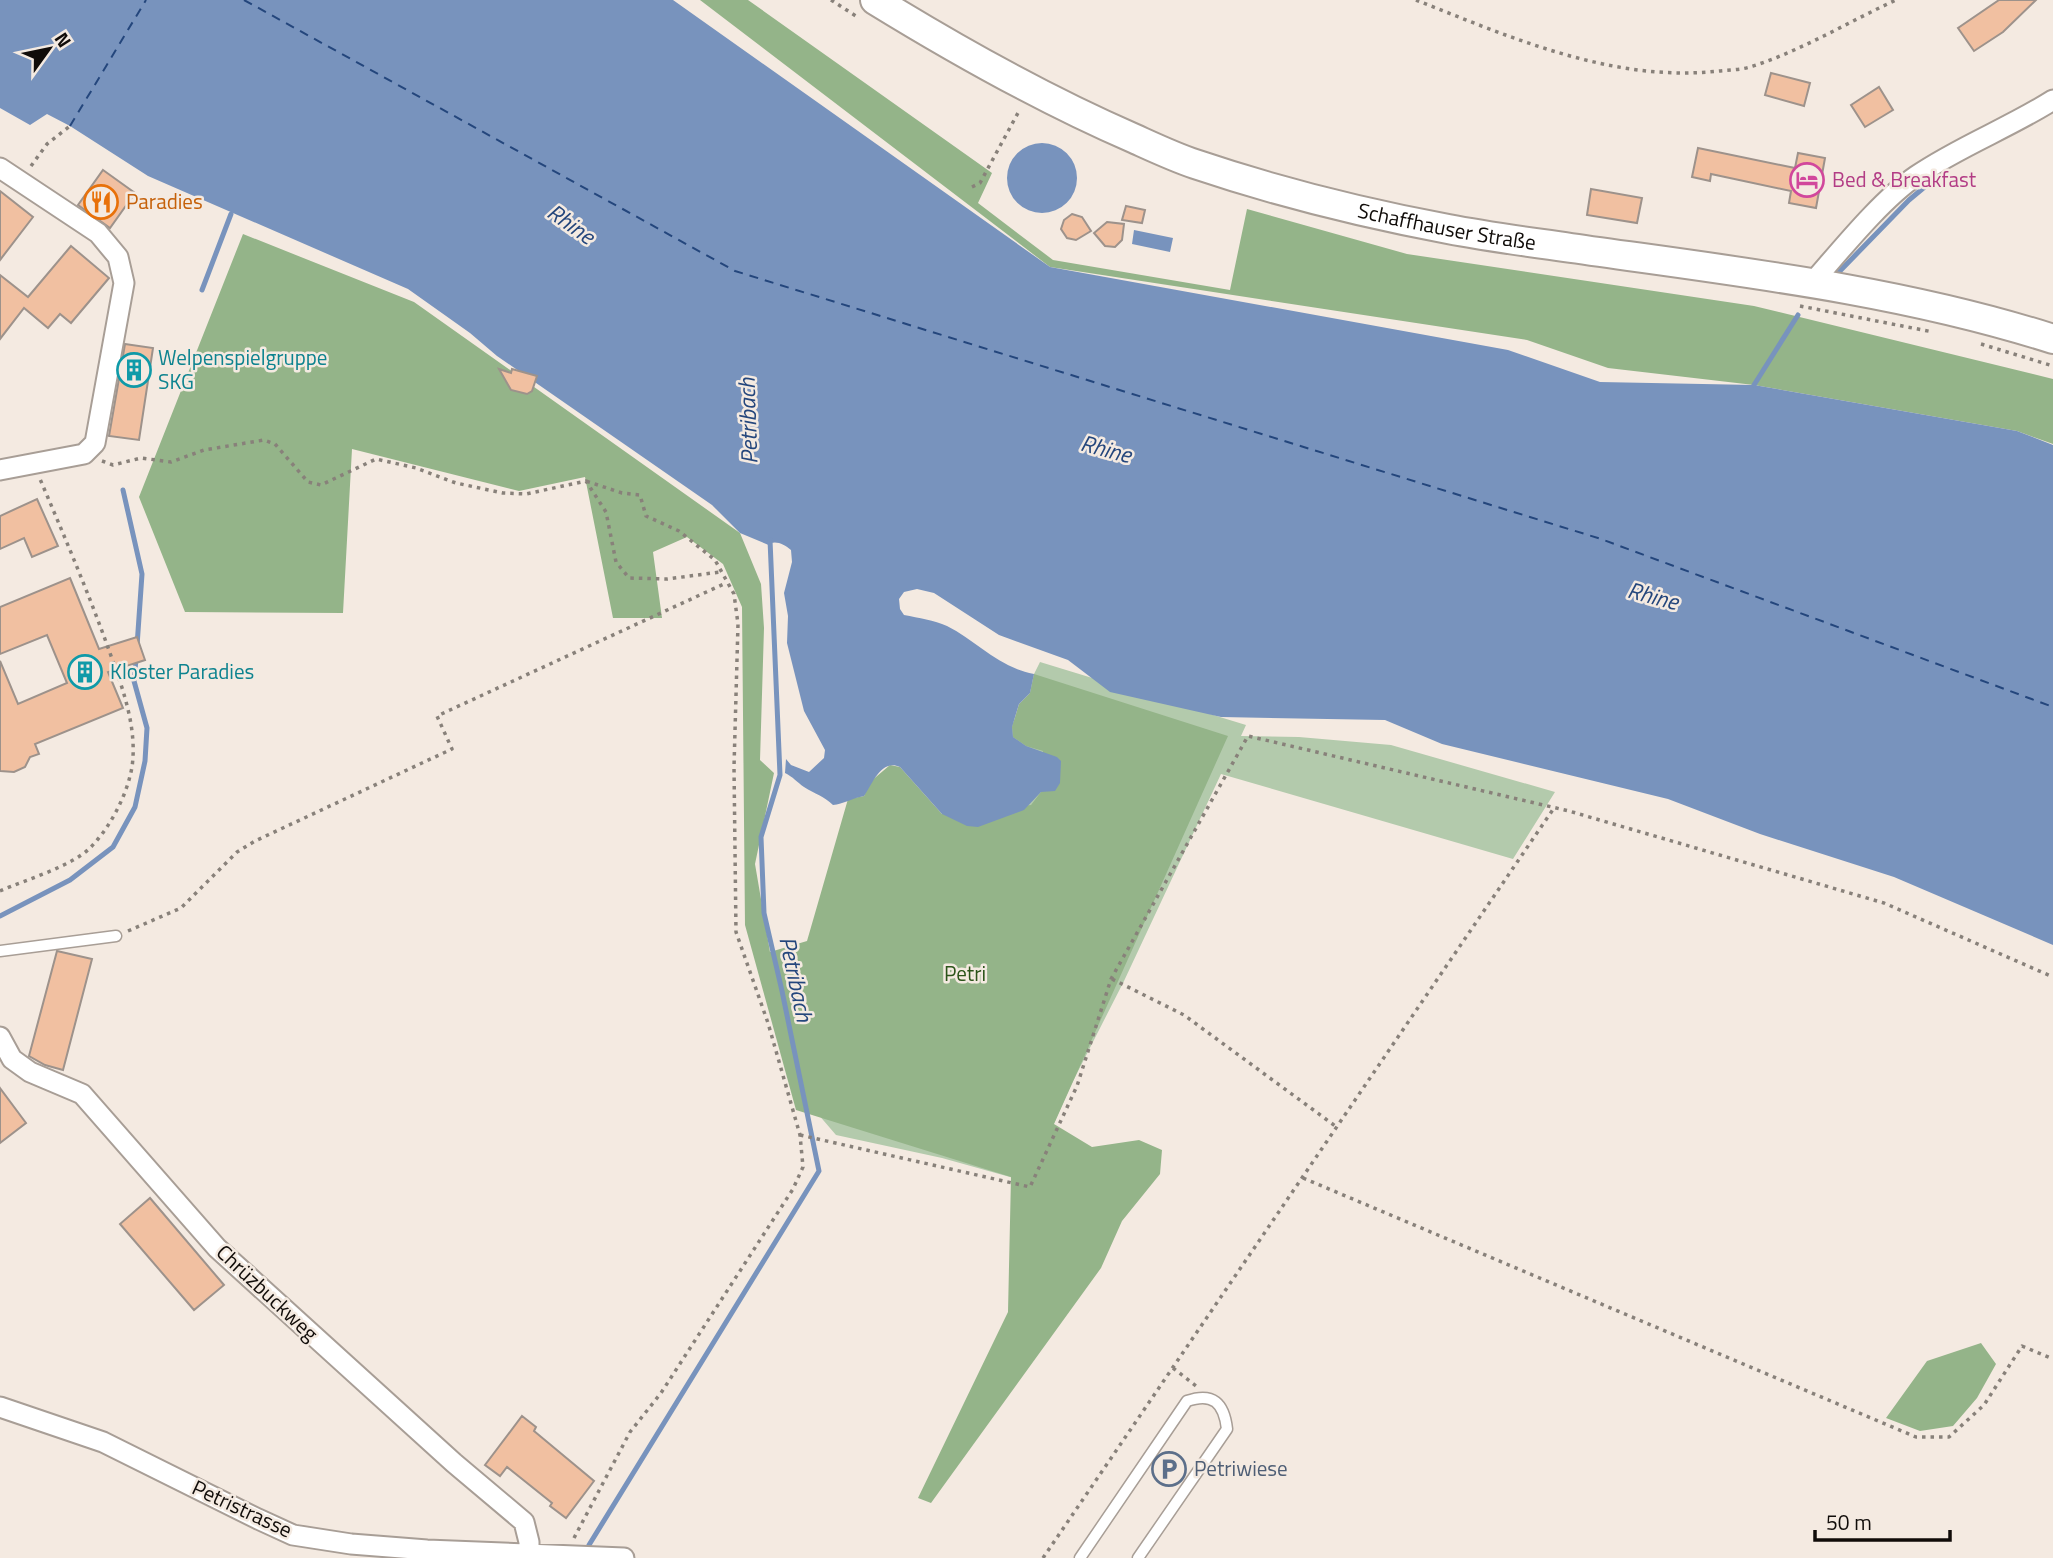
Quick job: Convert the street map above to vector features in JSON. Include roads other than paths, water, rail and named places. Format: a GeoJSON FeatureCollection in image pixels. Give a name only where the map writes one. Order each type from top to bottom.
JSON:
{"type":"FeatureCollection","features":[{"type":"Feature","properties":{"kind":"main road","name":"Schaffhauser Straße"},"geometry":{"type":"LineString","coordinates":[[875,0],[1040,95],[1193,164],[1322,201],[1452,230],[1892,298],[2003,323],[2053,339]]}},
{"type":"Feature","properties":{"kind":"street"},"geometry":{"type":"LineString","coordinates":[[1811,284],[1852,237],[1914,177],[2053,100]]}},
{"type":"Feature","properties":{"kind":"street"},"geometry":{"type":"LineString","coordinates":[[0,470],[84,454],[95,443],[124,283],[118,257],[98,233],[6,175]]}},
{"type":"Feature","properties":{"kind":"street","name":"Chrüzbuckweg"},"geometry":{"type":"LineString","coordinates":[[0,1037],[12,1059],[30,1072],[82,1094],[217,1248],[454,1463],[524,1522],[529,1542],[528,1553]]}},
{"type":"Feature","properties":{"kind":"street","name":"Petristrasse"},"geometry":{"type":"LineString","coordinates":[[0,1407],[103,1441],[293,1535],[351,1544],[427,1550],[624,1558]]}},
{"type":"Feature","properties":{"kind":"lane"},"geometry":{"type":"LineString","coordinates":[[0,951],[116,936]]}},
{"type":"Feature","properties":{"kind":"lane"},"geometry":{"type":"LineString","coordinates":[[1080,1558],[1187,1401],[1202,1396],[1214,1400],[1226,1414],[1227,1429],[1138,1558]]}},
{"type":"Feature","properties":{"kind":"water","name":"Rhine"},"geometry":{"type":"Polygon","coordinates":[[[0,0],[673,0],[1050,267],[1508,350],[1600,382],[1754,385],[2017,431],[2053,445],[2053,945],[1894,877],[1760,834],[1668,799],[1442,744],[1385,720],[1221,717],[1110,692],[1068,660],[999,635],[934,593],[917,589],[904,592],[899,599],[904,615],[947,626],[999,660],[1034,674],[1030,693],[1019,704],[1012,727],[1013,737],[1026,746],[1057,757],[1061,761],[1060,783],[1055,791],[1041,792],[1024,810],[978,827],[967,826],[942,814],[900,767],[893,765],[882,769],[864,796],[833,805],[785,773],[786,759],[791,765],[809,772],[824,758],[825,750],[804,711],[787,643],[788,616],[784,593],[792,562],[791,550],[779,543],[771,543],[771,546],[740,533],[712,505],[497,356],[470,333],[408,289],[148,176],[47,114],[30,125],[0,108],[0,0]]]}},
{"type":"Feature","properties":{"kind":"water"},"geometry":{"type":"Polygon","coordinates":[[[1035,143],[1049,143],[1062,148],[1072,158],[1077,178],[1072,198],[1062,208],[1049,213],[1035,213],[1022,208],[1012,198],[1007,185],[1007,171],[1012,158],[1022,148],[1035,143]]]}},
{"type":"Feature","properties":{"kind":"water"},"geometry":{"type":"Polygon","coordinates":[[[1134,230],[1173,238],[1170,252],[1132,244],[1134,230]]]}},
{"type":"Feature","properties":{"kind":"waterway"},"geometry":{"type":"LineString","coordinates":[[1838,273],[1909,200],[1939,175]]}},
{"type":"Feature","properties":{"kind":"waterway"},"geometry":{"type":"LineString","coordinates":[[202,290],[231,214]]}},
{"type":"Feature","properties":{"kind":"waterway"},"geometry":{"type":"LineString","coordinates":[[1754,385],[1798,315]]}},
{"type":"Feature","properties":{"kind":"waterway"},"geometry":{"type":"LineString","coordinates":[[123,490],[142,574],[137,646]]}},
{"type":"Feature","properties":{"kind":"waterway","name":"Petribach"},"geometry":{"type":"LineString","coordinates":[[589,1545],[819,1171],[764,913],[761,837],[780,775],[770,540]]}},
{"type":"Feature","properties":{"kind":"waterway"},"geometry":{"type":"LineString","coordinates":[[0,916],[70,880],[113,847],[135,807],[145,761],[147,728],[134,681],[136,659]]}},
{"type":"Feature","properties":{"kind":"place","name":"Bed & Breakfast"},"geometry":{"type":"Point","coordinates":[1807,180]}},
{"type":"Feature","properties":{"kind":"place","name":"Paradies"},"geometry":{"type":"Point","coordinates":[101,202]}},
{"type":"Feature","properties":{"kind":"place","name":"Welpenspielgruppe SKG"},"geometry":{"type":"Point","coordinates":[134,370]}},
{"type":"Feature","properties":{"kind":"place","name":"Kloster Paradies"},"geometry":{"type":"Point","coordinates":[85,672]}},
{"type":"Feature","properties":{"kind":"place","name":"Petriwiese"},"geometry":{"type":"Point","coordinates":[1169,1469]}},
{"type":"Feature","properties":{"kind":"park label","name":"Petri"},"geometry":{"type":"Point","coordinates":[965,974]}}]}
